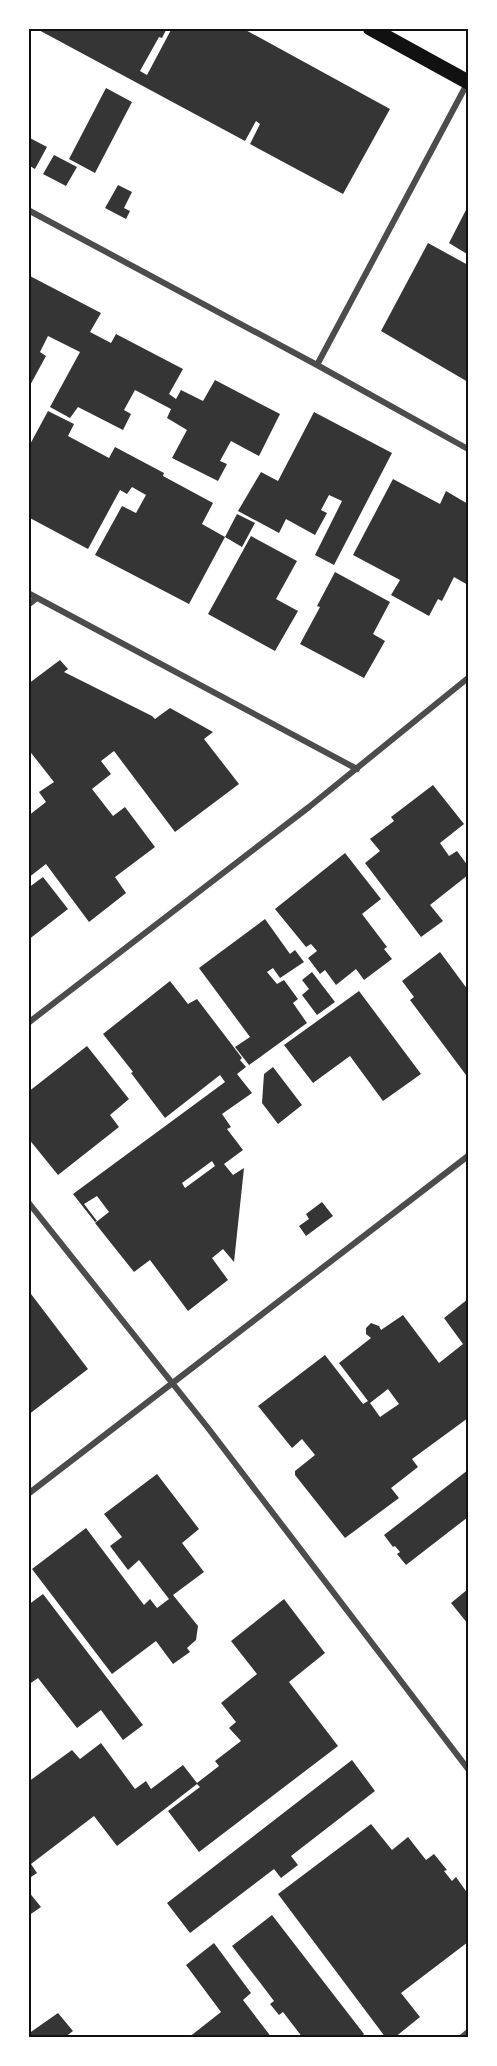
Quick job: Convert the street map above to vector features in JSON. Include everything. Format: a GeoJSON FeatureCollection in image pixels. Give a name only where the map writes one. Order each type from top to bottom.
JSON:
{"type":"FeatureCollection","features":[{"type":"Feature","properties":{"kind":"main road"},"geometry":{"type":"LineString","coordinates":[[370,28],[468,82]]}},
{"type":"Feature","properties":{"kind":"street"},"geometry":{"type":"LineString","coordinates":[[317,365],[468,82]]}},
{"type":"Feature","properties":{"kind":"street"},"geometry":{"type":"LineString","coordinates":[[28,210],[468,449]]}},
{"type":"Feature","properties":{"kind":"street"},"geometry":{"type":"LineString","coordinates":[[28,593],[357,769]]}},
{"type":"Feature","properties":{"kind":"street"},"geometry":{"type":"LineString","coordinates":[[28,605],[37,598]]}},
{"type":"Feature","properties":{"kind":"street"},"geometry":{"type":"LineString","coordinates":[[28,1023],[357,769],[468,678]]}},
{"type":"Feature","properties":{"kind":"street"},"geometry":{"type":"LineString","coordinates":[[28,1494],[468,1156]]}},
{"type":"Feature","properties":{"kind":"street"},"geometry":{"type":"LineString","coordinates":[[28,1202],[172,1384],[468,1769]]}},
{"type":"Feature","properties":{"kind":"street"},"geometry":{"type":"LineString","coordinates":[[461,2037],[468,2032]]}},
{"type":"Feature","properties":{"kind":"building"},"geometry":{"type":"Polygon","coordinates":[[[35,28],[167,28],[162,38],[159,37],[140,71],[147,75],[172,28],[242,28],[390,109],[343,194],[250,144],[260,124],[256,121],[245,141],[35,28]]]}},
{"type":"Feature","properties":{"kind":"building"},"geometry":{"type":"Polygon","coordinates":[[[106,88],[132,102],[95,173],[69,159],[106,88]]]}},
{"type":"Feature","properties":{"kind":"building"},"geometry":{"type":"Polygon","coordinates":[[[28,137],[47,147],[35,169],[28,165],[28,137]]]}},
{"type":"Feature","properties":{"kind":"building"},"geometry":{"type":"Polygon","coordinates":[[[54,155],[77,167],[66,186],[43,174],[54,155]]]}},
{"type":"Feature","properties":{"kind":"building"},"geometry":{"type":"Polygon","coordinates":[[[118,185],[132,192],[124,208],[130,211],[126,219],[105,208],[118,185]]]}},
{"type":"Feature","properties":{"kind":"building"},"geometry":{"type":"Polygon","coordinates":[[[468,206],[468,252],[467,254],[449,243],[468,206]]]}},
{"type":"Feature","properties":{"kind":"building"},"geometry":{"type":"Polygon","coordinates":[[[428,243],[468,265],[468,382],[381,331],[428,243]]]}},
{"type":"Feature","properties":{"kind":"building"},"geometry":{"type":"Polygon","coordinates":[[[28,275],[101,313],[90,332],[111,343],[116,334],[183,369],[169,394],[176,399],[181,390],[203,401],[215,380],[280,414],[259,456],[231,441],[220,461],[227,464],[218,481],[172,458],[187,430],[167,418],[171,409],[135,390],[124,410],[131,414],[123,430],[78,407],[70,418],[50,407],[80,352],[48,336],[40,352],[46,356],[28,389],[28,275]]]}},
{"type":"Feature","properties":{"kind":"building"},"geometry":{"type":"Polygon","coordinates":[[[48,411],[74,424],[68,436],[109,458],[115,447],[213,503],[202,524],[225,537],[189,604],[95,555],[122,506],[136,513],[146,495],[132,487],[127,494],[120,490],[88,549],[28,517],[28,448],[48,411]]]}},
{"type":"Feature","properties":{"kind":"building"},"geometry":{"type":"Polygon","coordinates":[[[314,412],[392,453],[334,565],[315,555],[342,501],[329,495],[321,510],[327,513],[315,535],[286,519],[279,533],[238,511],[261,472],[278,481],[314,412]]]}},
{"type":"Feature","properties":{"kind":"building"},"geometry":{"type":"Polygon","coordinates":[[[393,479],[440,504],[446,491],[468,504],[468,585],[454,577],[442,601],[438,599],[429,616],[391,595],[400,580],[353,555],[393,479]]]}},
{"type":"Feature","properties":{"kind":"building"},"geometry":{"type":"Polygon","coordinates":[[[237,514],[255,523],[242,547],[225,537],[237,514]]]}},
{"type":"Feature","properties":{"kind":"building"},"geometry":{"type":"Polygon","coordinates":[[[251,536],[297,561],[276,599],[298,611],[275,651],[208,614],[251,536]]]}},
{"type":"Feature","properties":{"kind":"building"},"geometry":{"type":"Polygon","coordinates":[[[335,572],[390,602],[373,634],[385,641],[364,678],[300,644],[320,607],[317,606],[335,572]]]}},
{"type":"Feature","properties":{"kind":"building"},"geometry":{"type":"Polygon","coordinates":[[[60,660],[68,669],[64,672],[155,719],[170,708],[213,732],[204,739],[239,784],[175,832],[114,751],[101,761],[111,774],[92,789],[113,816],[125,807],[155,847],[115,877],[126,893],[89,922],[46,864],[28,878],[28,816],[46,802],[39,792],[54,782],[28,749],[28,684],[60,660]]]}},
{"type":"Feature","properties":{"kind":"building"},"geometry":{"type":"Polygon","coordinates":[[[433,785],[464,824],[440,843],[449,856],[457,851],[468,866],[468,875],[430,905],[443,921],[421,937],[365,863],[380,851],[370,839],[394,821],[391,817],[433,785]]]}},
{"type":"Feature","properties":{"kind":"building"},"geometry":{"type":"Polygon","coordinates":[[[345,853],[381,899],[362,914],[387,947],[384,949],[392,959],[364,980],[356,969],[336,985],[325,970],[320,974],[308,958],[317,951],[311,944],[306,947],[275,909],[345,853]]]}},
{"type":"Feature","properties":{"kind":"building"},"geometry":{"type":"Polygon","coordinates":[[[43,877],[68,909],[28,940],[28,888],[43,877]]]}},
{"type":"Feature","properties":{"kind":"building"},"geometry":{"type":"Polygon","coordinates":[[[265,919],[290,954],[295,950],[304,962],[280,978],[273,968],[267,972],[277,984],[284,980],[298,999],[293,1003],[307,1023],[249,1065],[235,1047],[250,1037],[199,968],[265,919]]]}},
{"type":"Feature","properties":{"kind":"building"},"geometry":{"type":"Polygon","coordinates":[[[440,952],[468,990],[468,1074],[466,1075],[410,1000],[414,997],[402,981],[440,952]]]}},
{"type":"Feature","properties":{"kind":"building"},"geometry":{"type":"Polygon","coordinates":[[[312,972],[335,1002],[317,1015],[302,995],[309,989],[302,980],[312,972]]]}},
{"type":"Feature","properties":{"kind":"building"},"geometry":{"type":"Polygon","coordinates":[[[170,981],[188,1004],[197,999],[242,1058],[240,1060],[246,1067],[237,1074],[252,1093],[222,1114],[231,1127],[227,1129],[243,1150],[224,1164],[233,1175],[244,1168],[234,1262],[223,1249],[212,1258],[228,1280],[188,1311],[150,1260],[134,1272],[95,1223],[109,1212],[97,1196],[84,1204],[97,1221],[95,1222],[73,1194],[225,1082],[220,1075],[165,1118],[103,1034],[170,981]],[[212,1161],[182,1183],[185,1188],[215,1166],[212,1161]]]}},
{"type":"Feature","properties":{"kind":"building"},"geometry":{"type":"Polygon","coordinates":[[[359,991],[421,1074],[383,1101],[350,1056],[313,1083],[284,1045],[359,991]]]}},
{"type":"Feature","properties":{"kind":"building"},"geometry":{"type":"Polygon","coordinates":[[[87,1046],[129,1099],[110,1115],[119,1127],[58,1175],[28,1138],[28,1092],[87,1046]]]}},
{"type":"Feature","properties":{"kind":"building"},"geometry":{"type":"Polygon","coordinates":[[[273,1067],[302,1105],[278,1124],[262,1103],[264,1074],[273,1067]]]}},
{"type":"Feature","properties":{"kind":"building"},"geometry":{"type":"Polygon","coordinates":[[[322,1202],[333,1216],[306,1236],[299,1226],[309,1219],[306,1214],[322,1202]]]}},
{"type":"Feature","properties":{"kind":"building"},"geometry":{"type":"Polygon","coordinates":[[[28,1290],[88,1369],[28,1415],[28,1290]]]}},
{"type":"Feature","properties":{"kind":"building"},"geometry":{"type":"Polygon","coordinates":[[[468,1299],[468,1418],[412,1459],[418,1467],[391,1488],[399,1498],[345,1538],[295,1475],[295,1471],[315,1455],[302,1439],[292,1448],[258,1406],[325,1355],[363,1404],[368,1401],[339,1363],[371,1338],[366,1334],[366,1328],[371,1323],[379,1326],[381,1330],[403,1315],[439,1363],[463,1344],[444,1318],[468,1299]],[[388,1389],[370,1403],[380,1417],[399,1404],[388,1389]]]}},
{"type":"Feature","properties":{"kind":"building"},"geometry":{"type":"Polygon","coordinates":[[[468,1470],[468,1517],[406,1565],[397,1554],[400,1552],[384,1535],[468,1470]]]}},
{"type":"Feature","properties":{"kind":"building"},"geometry":{"type":"Polygon","coordinates":[[[157,1474],[199,1529],[182,1543],[204,1572],[173,1595],[198,1626],[196,1640],[187,1648],[190,1652],[173,1664],[156,1641],[112,1674],[32,1569],[86,1528],[144,1605],[150,1599],[157,1608],[169,1599],[139,1560],[128,1570],[110,1546],[122,1537],[104,1514],[157,1474]]]}},
{"type":"Feature","properties":{"kind":"building"},"geometry":{"type":"Polygon","coordinates":[[[468,1589],[468,1624],[451,1603],[468,1589]]]}},
{"type":"Feature","properties":{"kind":"building"},"geometry":{"type":"Polygon","coordinates":[[[43,1594],[143,1725],[123,1740],[101,1710],[77,1728],[38,1678],[28,1685],[28,1605],[43,1594]]]}},
{"type":"Feature","properties":{"kind":"building"},"geometry":{"type":"Polygon","coordinates":[[[284,1599],[325,1653],[289,1682],[338,1746],[199,1852],[168,1811],[200,1787],[197,1784],[117,1846],[94,1816],[31,1864],[37,1873],[28,1879],[28,1782],[72,1750],[80,1759],[101,1743],[135,1789],[146,1781],[151,1789],[183,1765],[197,1783],[219,1766],[215,1761],[241,1741],[229,1728],[236,1722],[221,1703],[257,1674],[231,1641],[284,1599]]]}},
{"type":"Feature","properties":{"kind":"building"},"geometry":{"type":"Polygon","coordinates":[[[352,1760],[375,1791],[291,1856],[298,1865],[281,1878],[274,1869],[190,1933],[167,1903],[352,1760]]]}},
{"type":"Feature","properties":{"kind":"building"},"geometry":{"type":"Polygon","coordinates":[[[371,1824],[392,1850],[408,1837],[426,1860],[434,1854],[447,1870],[444,1871],[452,1881],[456,1877],[468,1894],[466,1901],[468,1905],[468,1942],[401,1993],[420,2017],[394,2038],[386,2038],[278,1894],[371,1824]]]}},
{"type":"Feature","properties":{"kind":"building"},"geometry":{"type":"Polygon","coordinates":[[[28,1891],[41,1907],[28,1916],[28,1891]]]}},
{"type":"Feature","properties":{"kind":"building"},"geometry":{"type":"Polygon","coordinates":[[[272,1915],[364,2034],[360,2038],[303,2038],[283,2012],[279,2015],[270,2004],[274,2001],[232,1946],[272,1915]]]}},
{"type":"Feature","properties":{"kind":"building"},"geometry":{"type":"Polygon","coordinates":[[[214,1943],[251,1993],[243,2000],[272,2038],[188,2038],[221,2012],[186,1965],[214,1943]]]}},
{"type":"Feature","properties":{"kind":"building"},"geometry":{"type":"Polygon","coordinates":[[[58,2013],[73,2031],[64,2038],[28,2038],[28,2034],[58,2013]]]}}]}
